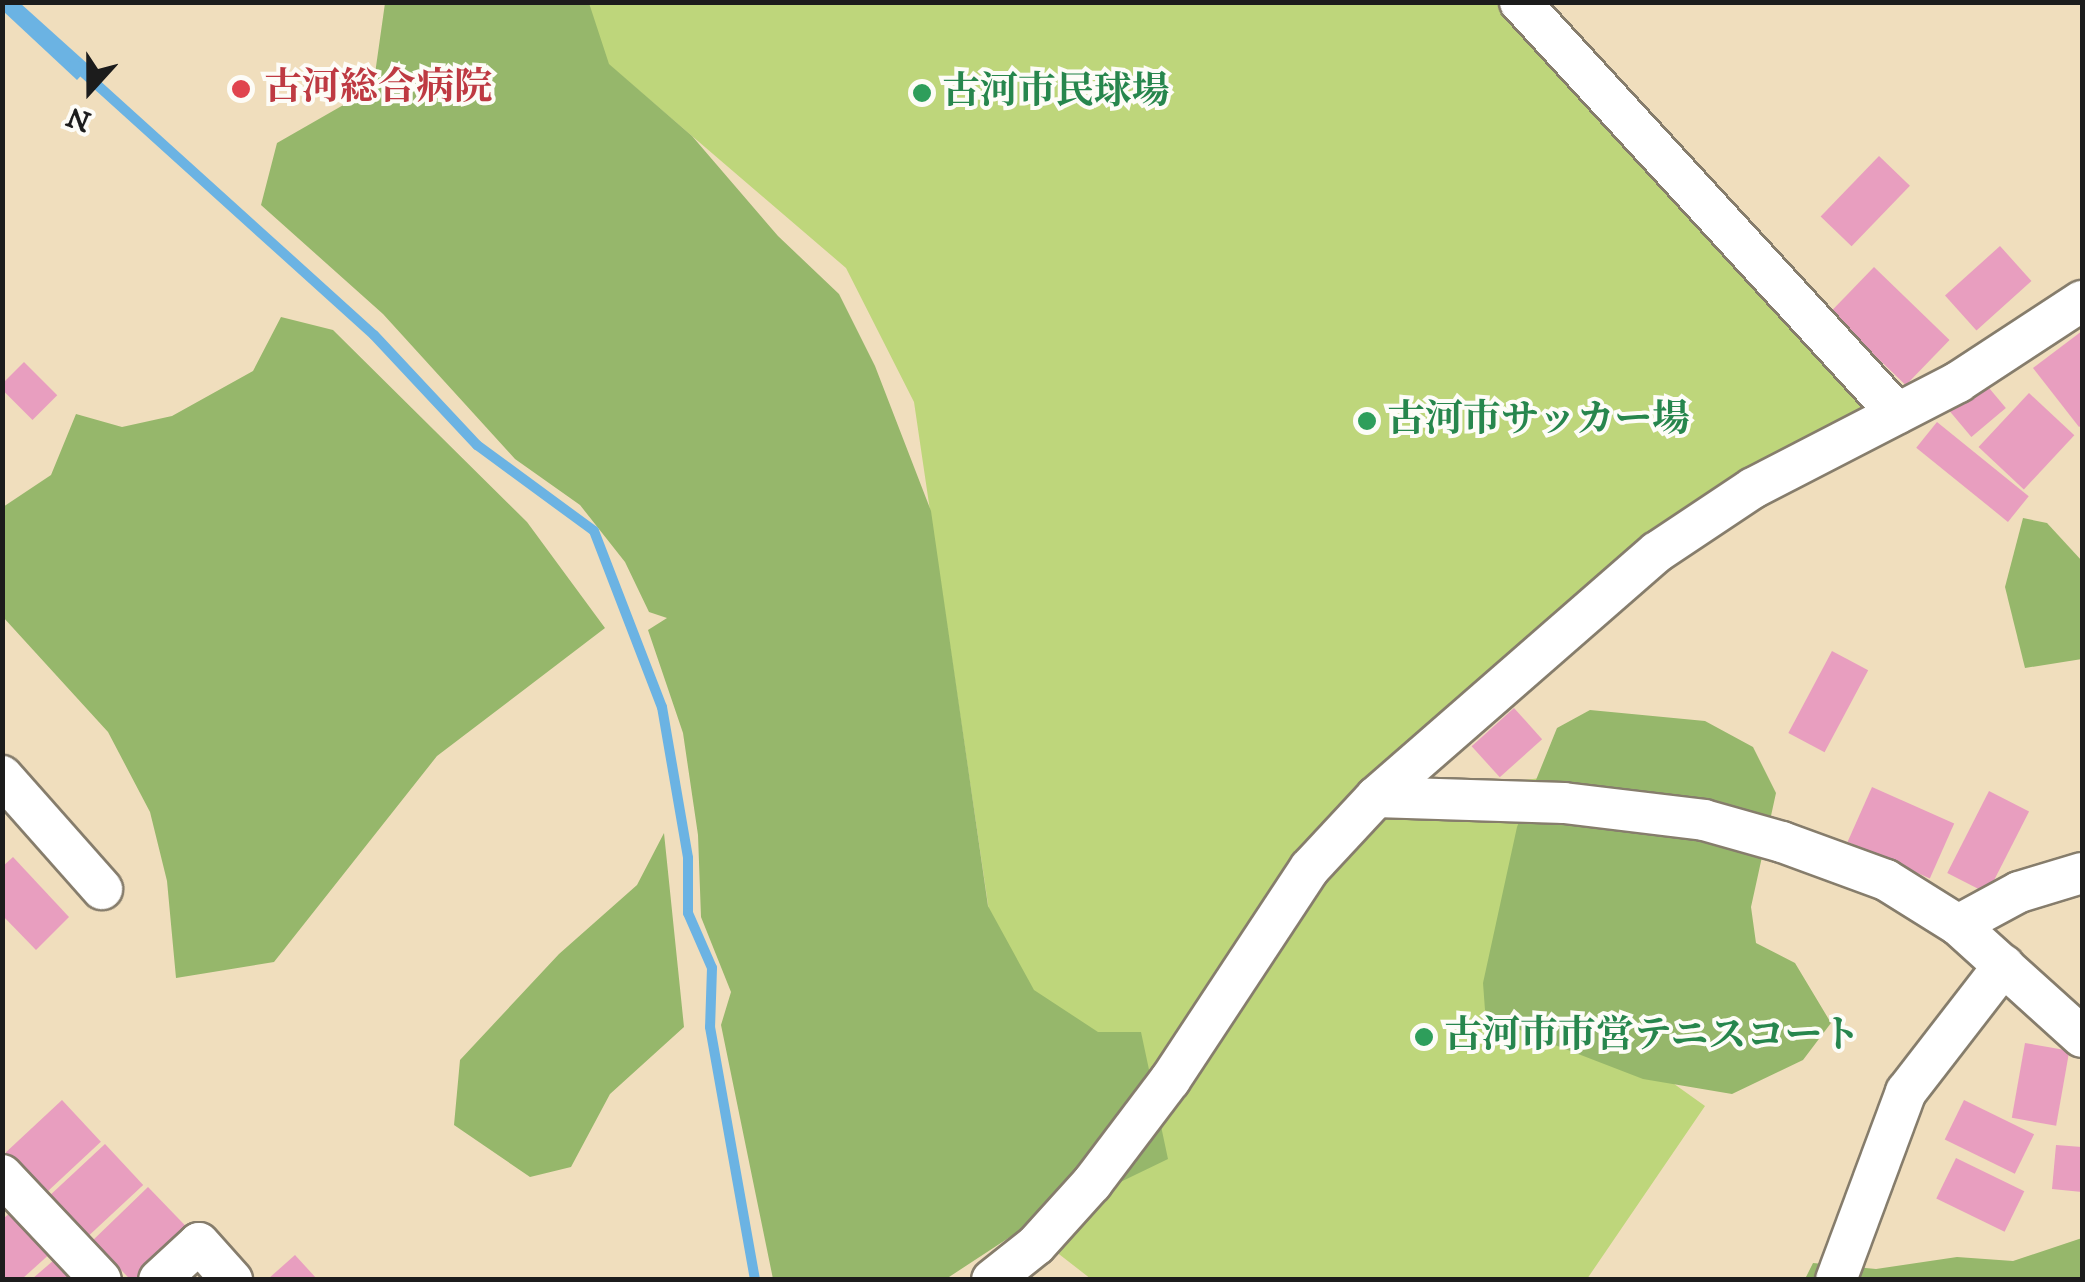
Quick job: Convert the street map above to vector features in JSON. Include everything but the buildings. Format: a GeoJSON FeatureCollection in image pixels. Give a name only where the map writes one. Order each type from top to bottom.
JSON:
{"type":"FeatureCollection","features":[{"type":"Feature","properties":{"kind":"street"},"geometry":{"type":"LineString","coordinates":[[1520,2],[1898,413]]}},
{"type":"Feature","properties":{"kind":"street"},"geometry":{"type":"LineString","coordinates":[[992,1280],[1036,1245],[1092,1182],[1170,1080],[1310,868],[1376,797],[1658,552],[1754,488],[1958,382],[2082,300]]}},
{"type":"Feature","properties":{"kind":"street"},"geometry":{"type":"LineString","coordinates":[[2,776],[102,889]]}},
{"type":"Feature","properties":{"kind":"street"},"geometry":{"type":"LineString","coordinates":[[1376,797],[1564,803],[1704,820],[1886,880],[1958,925],[2082,1036]]}},
{"type":"Feature","properties":{"kind":"street"},"geometry":{"type":"LineString","coordinates":[[1958,925],[2020,892],[2082,873]]}},
{"type":"Feature","properties":{"kind":"street"},"geometry":{"type":"LineString","coordinates":[[1836,1280],[1906,1092],[2004,965]]}},
{"type":"Feature","properties":{"kind":"street"},"geometry":{"type":"LineString","coordinates":[[2,1175],[101,1280]]}},
{"type":"Feature","properties":{"kind":"street"},"geometry":{"type":"LineString","coordinates":[[158,1280],[199,1243],[232,1280]]}},
{"type":"Feature","properties":{"kind":"green space"},"geometry":{"type":"Polygon","coordinates":[[[385,3],[589,3],[609,64],[692,136],[778,236],[839,294],[875,366],[931,511],[988,906],[1034,990],[1098,1032],[1141,1032],[1168,1159],[1019,1231],[946,1279],[773,1279],[721,1025],[731,992],[701,917],[698,835],[683,733],[648,630],[667,618],[649,612],[625,562],[580,505],[515,459],[383,314],[261,205],[277,143],[373,88],[385,3]]]}},
{"type":"Feature","properties":{"kind":"green space"},"geometry":{"type":"Polygon","coordinates":[[[537,3],[1520,3],[1897,413],[1758,491],[1378,797],[1566,775],[1516,971],[1705,1106],[1587,1279],[1091,1279],[1037,1237],[914,402],[846,268],[537,3]]]}},
{"type":"Feature","properties":{"kind":"green space"},"geometry":{"type":"Polygon","coordinates":[[[281,317],[333,330],[527,522],[605,628],[437,756],[274,962],[176,978],[167,881],[150,812],[108,732],[3,617],[3,507],[51,475],[76,414],[122,427],[172,416],[253,371],[281,317]]]}},
{"type":"Feature","properties":{"kind":"green space"},"geometry":{"type":"Polygon","coordinates":[[[2023,518],[2047,523],[2082,561],[2082,659],[2025,668],[2005,587],[2023,518]]]}},
{"type":"Feature","properties":{"kind":"green space"},"geometry":{"type":"Polygon","coordinates":[[[1590,710],[1705,721],[1753,747],[1776,793],[1751,907],[1756,943],[1795,963],[1831,1023],[1803,1060],[1732,1094],[1643,1079],[1529,1035],[1485,1010],[1483,983],[1517,827],[1557,728],[1590,710]]]}},
{"type":"Feature","properties":{"kind":"green space"},"geometry":{"type":"Polygon","coordinates":[[[664,833],[684,1027],[610,1094],[571,1167],[530,1177],[454,1125],[460,1060],[559,954],[637,885],[664,833]]]}},
{"type":"Feature","properties":{"kind":"green space"},"geometry":{"type":"Polygon","coordinates":[[[2082,1238],[2082,1279],[1805,1279],[1813,1263],[1876,1269],[1957,1257],[2013,1261],[2082,1238]]]}},
{"type":"Feature","properties":{"kind":"water"},"geometry":{"type":"Polygon","coordinates":[[[2,3],[20,3],[90,66],[77,80],[3,11],[2,3]]]}},
{"type":"Feature","properties":{"kind":"waterway"},"geometry":{"type":"LineString","coordinates":[[74,64],[374,335],[477,445],[594,531],[662,707],[688,858],[688,913],[712,968],[710,1027],[755,1280]]}},
{"type":"Feature","properties":{"kind":"place","name":"古河総合病院"},"geometry":{"type":"Point","coordinates":[241,89]}},
{"type":"Feature","properties":{"kind":"place","name":"古河市民球場"},"geometry":{"type":"Point","coordinates":[922,93]}},
{"type":"Feature","properties":{"kind":"place","name":"古河市サッカー場"},"geometry":{"type":"Point","coordinates":[1367,421]}},
{"type":"Feature","properties":{"kind":"place","name":"古河市市営テニスコート"},"geometry":{"type":"Point","coordinates":[1424,1037]}}]}
